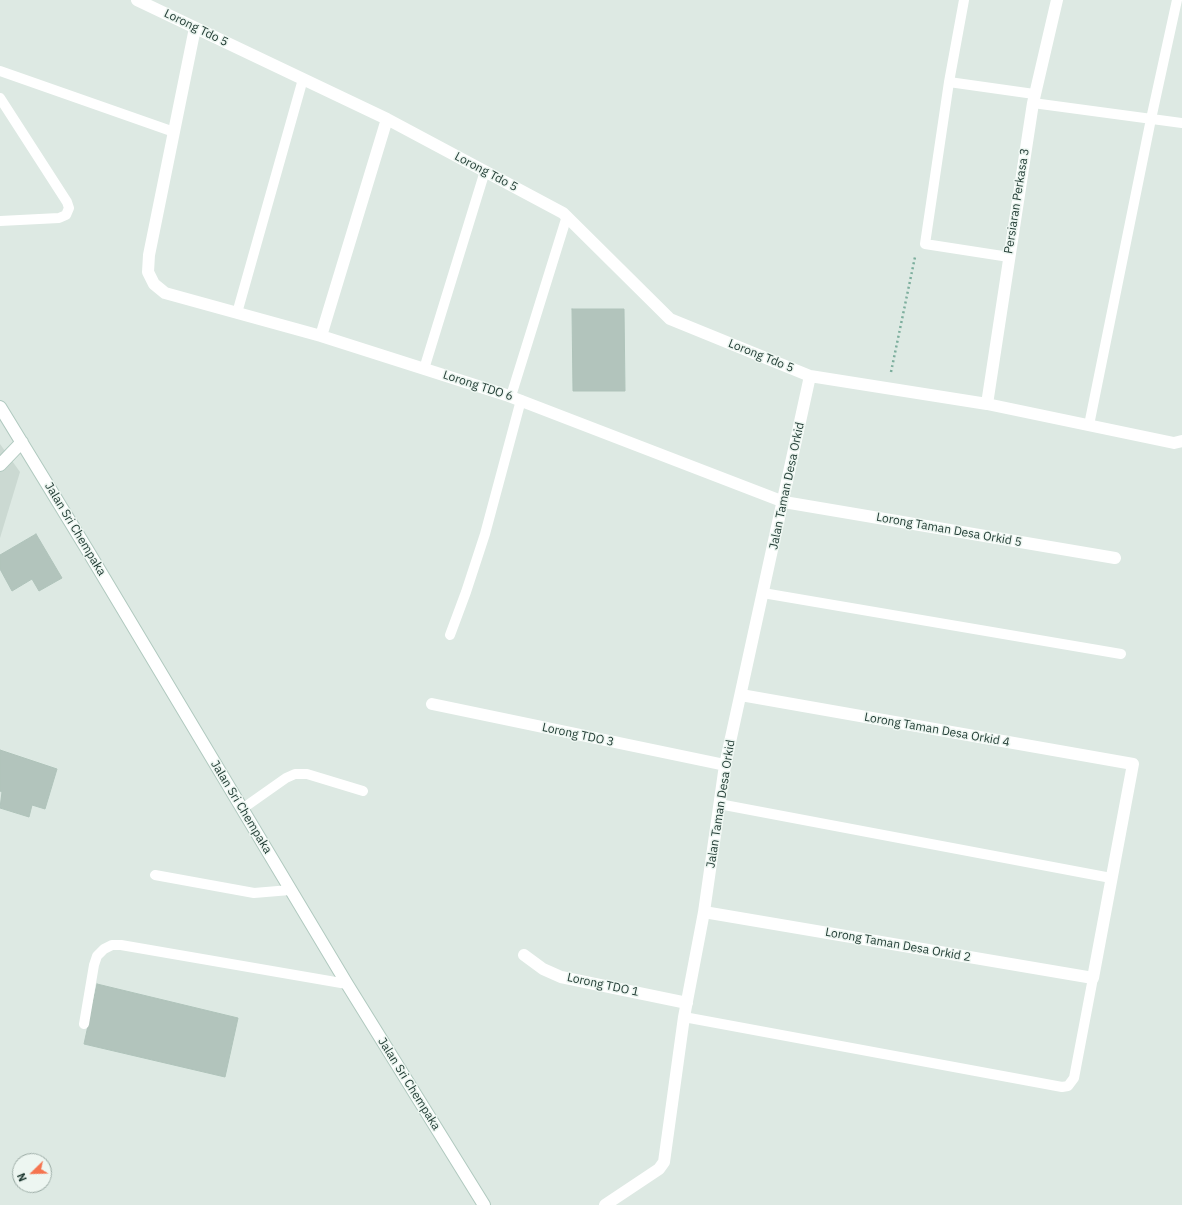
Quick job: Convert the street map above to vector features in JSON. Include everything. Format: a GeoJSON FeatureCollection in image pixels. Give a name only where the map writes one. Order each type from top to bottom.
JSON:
{"type":"FeatureCollection","features":[{"type":"Feature","properties":{"kind":"street","name":"Lorong Tdo 5"},"geometry":{"type":"LineString","coordinates":[[137,0],[387,119],[567,216],[666,316],[810,376]]}},
{"type":"Feature","properties":{"kind":"street","name":"Persiaran Perkasa 3"},"geometry":{"type":"LineString","coordinates":[[987,404],[1034,98],[1057,0]]}},
{"type":"Feature","properties":{"kind":"street"},"geometry":{"type":"LineString","coordinates":[[174,132],[195,28]]}},
{"type":"Feature","properties":{"kind":"street"},"geometry":{"type":"LineString","coordinates":[[321,336],[387,119]]}},
{"type":"Feature","properties":{"kind":"street","name":"Lorong TDO 6"},"geometry":{"type":"LineString","coordinates":[[174,132],[149,254],[148,272],[154,284],[165,293],[321,336],[516,398],[784,502]]}},
{"type":"Feature","properties":{"kind":"street"},"geometry":{"type":"LineString","coordinates":[[810,376],[987,404],[1174,443],[1182,441]]}},
{"type":"Feature","properties":{"kind":"street","name":"Jalan Taman Desa Orkid"},"geometry":{"type":"LineString","coordinates":[[605,1205],[662,1166],[684,1017],[704,912],[725,765],[784,502],[810,376]]}},
{"type":"Feature","properties":{"kind":"street","name":"Jalan Sri Chempaka"},"geometry":{"type":"LineString","coordinates":[[0,407],[347,984],[484,1205]]}},
{"type":"Feature","properties":{"kind":"street"},"geometry":{"type":"LineString","coordinates":[[0,465],[22,442]]}},
{"type":"Feature","properties":{"kind":"street","name":"Lorong Taman Desa Orkid 5"},"geometry":{"type":"LineString","coordinates":[[784,502],[1115,558]]}},
{"type":"Feature","properties":{"kind":"street","name":"Lorong Taman Desa Orkid 4"},"geometry":{"type":"LineString","coordinates":[[740,695],[1133,764],[1111,878]]}},
{"type":"Feature","properties":{"kind":"street","name":"Lorong TDO 3"},"geometry":{"type":"LineString","coordinates":[[432,704],[725,765]]}},
{"type":"Feature","properties":{"kind":"street"},"geometry":{"type":"LineString","coordinates":[[1092,978],[1111,878]]}},
{"type":"Feature","properties":{"kind":"street","name":"Lorong Taman Desa Orkid 2"},"geometry":{"type":"LineString","coordinates":[[704,912],[1092,978]]}},
{"type":"Feature","properties":{"kind":"street","name":"Lorong TDO 1"},"geometry":{"type":"LineString","coordinates":[[524,955],[543,968],[562,977],[687,1003]]}},
{"type":"Feature","properties":{"kind":"lane"},"geometry":{"type":"LineString","coordinates":[[964,0],[949,82],[925,244],[1009,257]]}},
{"type":"Feature","properties":{"kind":"lane"},"geometry":{"type":"LineString","coordinates":[[1089,425],[1151,119],[1177,0]]}},
{"type":"Feature","properties":{"kind":"lane"},"geometry":{"type":"LineString","coordinates":[[0,71],[174,132]]}},
{"type":"Feature","properties":{"kind":"lane"},"geometry":{"type":"LineString","coordinates":[[237,313],[303,79]]}},
{"type":"Feature","properties":{"kind":"lane"},"geometry":{"type":"LineString","coordinates":[[949,82],[1151,119],[1182,123]]}},
{"type":"Feature","properties":{"kind":"lane"},"geometry":{"type":"LineString","coordinates":[[0,98],[67,202],[69,208],[66,215],[59,218],[0,221]]}},
{"type":"Feature","properties":{"kind":"lane"},"geometry":{"type":"LineString","coordinates":[[424,369],[486,171]]}},
{"type":"Feature","properties":{"kind":"lane"},"geometry":{"type":"LineString","coordinates":[[450,635],[485,534],[516,398],[567,216]]}},
{"type":"Feature","properties":{"kind":"lane"},"geometry":{"type":"LineString","coordinates":[[763,593],[1121,654]]}},
{"type":"Feature","properties":{"kind":"lane"},"geometry":{"type":"LineString","coordinates":[[242,809],[286,778],[295,774],[307,774],[363,792]]}},
{"type":"Feature","properties":{"kind":"lane"},"geometry":{"type":"LineString","coordinates":[[719,804],[1111,878]]}},
{"type":"Feature","properties":{"kind":"lane"},"geometry":{"type":"LineString","coordinates":[[155,876],[254,893],[290,890]]}},
{"type":"Feature","properties":{"kind":"lane"},"geometry":{"type":"LineString","coordinates":[[84,1024],[94,965],[97,956],[104,949],[112,945],[121,945],[347,984]]}},
{"type":"Feature","properties":{"kind":"lane"},"geometry":{"type":"LineString","coordinates":[[684,1017],[1062,1087],[1068,1086],[1074,1078],[1092,978]]}},
{"type":"Feature","properties":{"kind":"path"},"geometry":{"type":"LineString","coordinates":[[888,388],[913,261],[918,250],[925,244]]}},
{"type":"Feature","properties":{"kind":"shaded area"},"geometry":{"type":"Polygon","coordinates":[[[0,444],[20,472],[0,538],[0,444]]]}},
{"type":"Feature","properties":{"kind":"building"},"geometry":{"type":"Polygon","coordinates":[[[572,309],[624,309],[625,391],[573,391],[572,309]]]}},
{"type":"Feature","properties":{"kind":"building"},"geometry":{"type":"Polygon","coordinates":[[[36,534],[62,578],[39,591],[32,579],[12,591],[0,569],[0,555],[36,534]]]}},
{"type":"Feature","properties":{"kind":"building"},"geometry":{"type":"Polygon","coordinates":[[[0,750],[57,769],[45,809],[32,805],[29,817],[0,808],[2,792],[0,791],[0,750]]]}},
{"type":"Feature","properties":{"kind":"building"},"geometry":{"type":"Polygon","coordinates":[[[97,984],[238,1018],[225,1077],[84,1044],[97,984]]]}}]}
